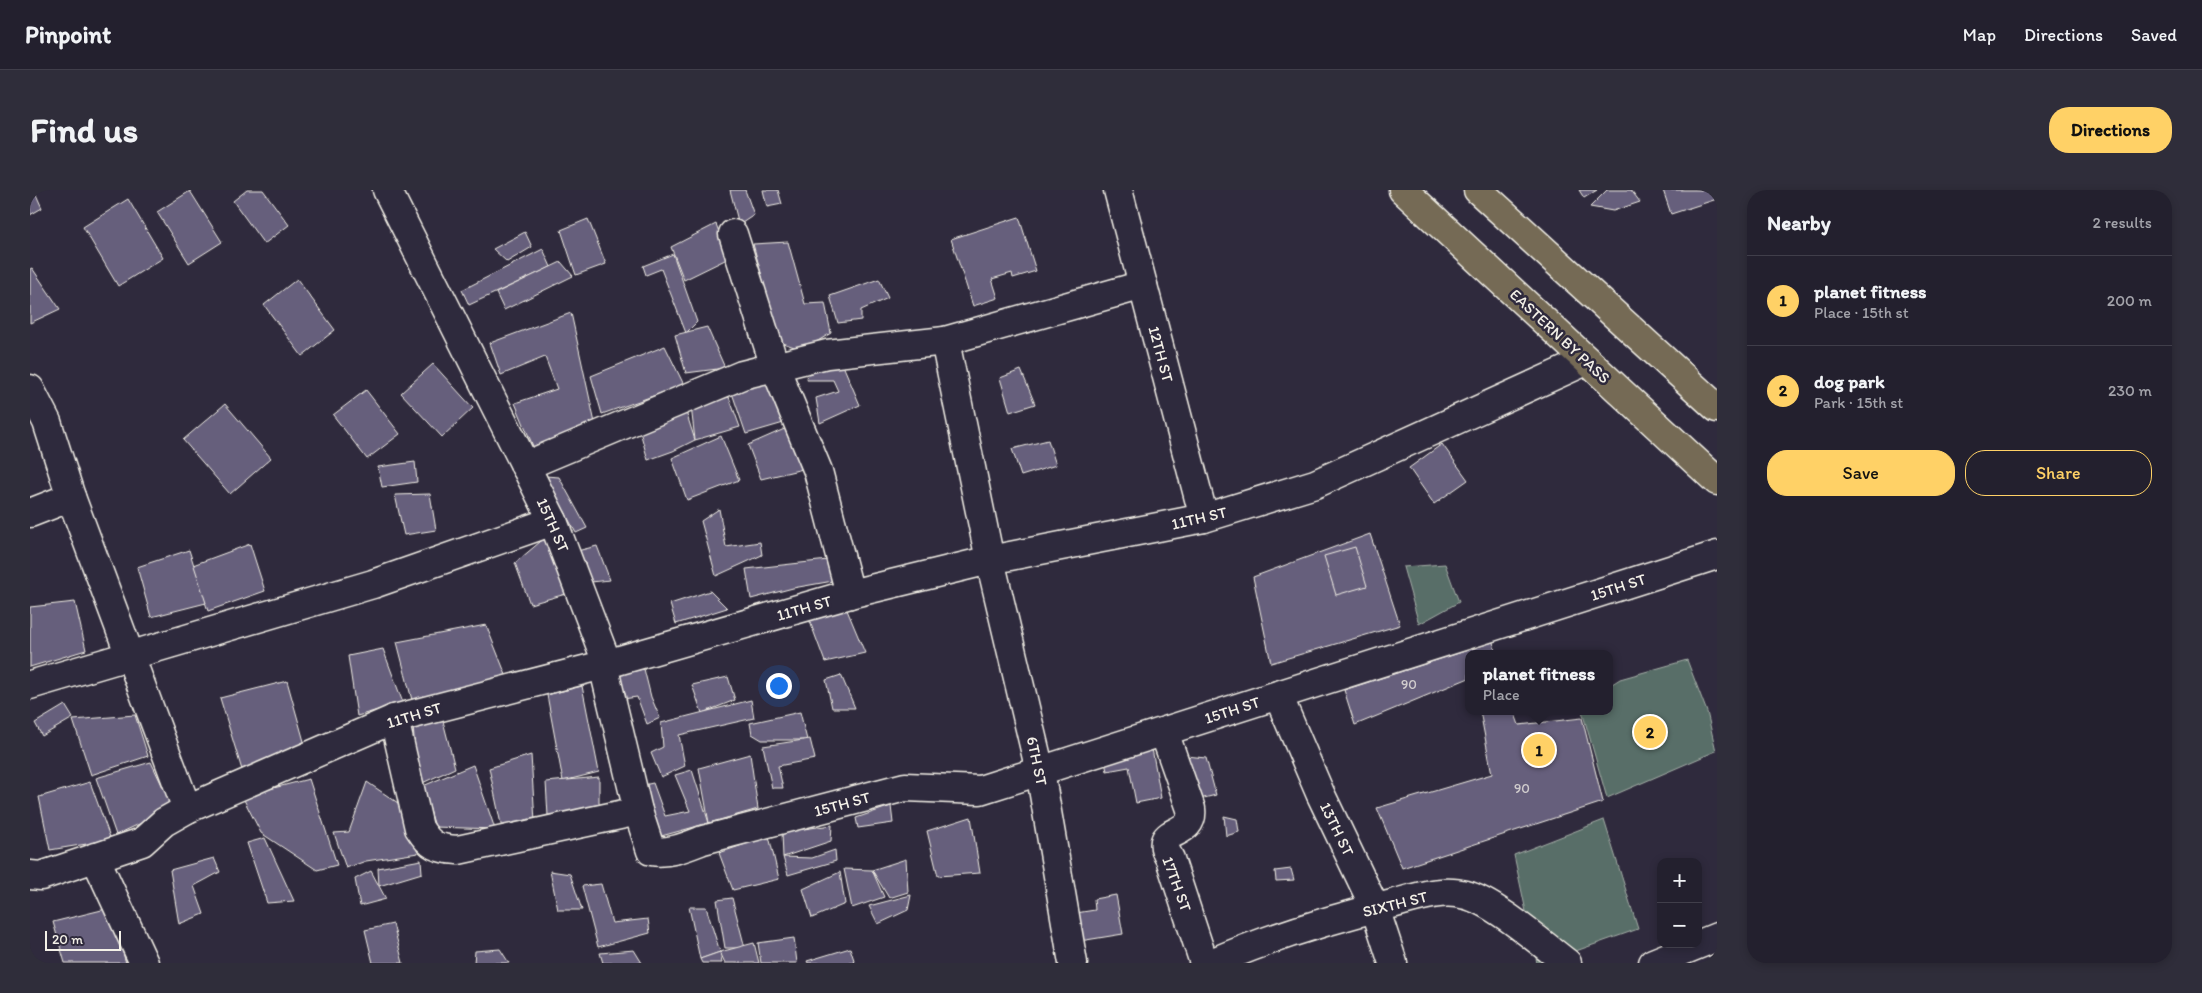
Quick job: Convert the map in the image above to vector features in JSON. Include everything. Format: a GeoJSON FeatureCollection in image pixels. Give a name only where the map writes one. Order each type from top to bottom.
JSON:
{"type":"FeatureCollection","features":[{"type":"Feature","properties":{"kind":"main road","name":"EASTERN BY PASS"},"geometry":{"type":"LineString","coordinates":[[1403,190],[1717,480]]}},
{"type":"Feature","properties":{"kind":"main road"},"geometry":{"type":"LineString","coordinates":[[1478,190],[1717,408]]}},
{"type":"Feature","properties":{"kind":"street","name":"15TH ST"},"geometry":{"type":"LineString","coordinates":[[386,190],[553,521],[604,655],[603,665],[638,811],[651,852],[663,853],[703,840],[905,787],[980,790],[1717,555]]}},
{"type":"Feature","properties":{"kind":"street","name":"12TH ST"},"geometry":{"type":"LineString","coordinates":[[1118,190],[1204,518]]}},
{"type":"Feature","properties":{"kind":"street"},"geometry":{"type":"LineString","coordinates":[[733,234],[775,367],[818,470],[850,594]]}},
{"type":"Feature","properties":{"kind":"street"},"geometry":{"type":"LineString","coordinates":[[525,466],[742,374],[827,354],[946,341],[1143,285]]}},
{"type":"Feature","properties":{"kind":"street","name":"6TH ST"},"geometry":{"type":"LineString","coordinates":[[946,341],[990,560],[1040,771],[1074,963]]}},
{"type":"Feature","properties":{"kind":"street","name":"11TH ST"},"geometry":{"type":"LineString","coordinates":[[30,875],[41,876],[142,842],[164,822],[187,809],[394,719],[603,665],[850,594],[990,560],[1204,518],[1315,484],[1586,360]]}},
{"type":"Feature","properties":{"kind":"street"},"geometry":{"type":"LineString","coordinates":[[30,389],[46,422],[128,655],[187,809]]}},
{"type":"Feature","properties":{"kind":"street"},"geometry":{"type":"LineString","coordinates":[[30,513],[71,497]]}},
{"type":"Feature","properties":{"kind":"street"},"geometry":{"type":"LineString","coordinates":[[30,685],[373,584],[553,521]]}},
{"type":"Feature","properties":{"kind":"street","name":"13TH ST"},"geometry":{"type":"LineString","coordinates":[[1278,695],[1320,793],[1375,908],[1393,963]]}},
{"type":"Feature","properties":{"kind":"street"},"geometry":{"type":"LineString","coordinates":[[394,719],[419,828],[427,842],[442,849],[458,850],[638,811]]}},
{"type":"Feature","properties":{"kind":"street","name":"17TH ST"},"geometry":{"type":"LineString","coordinates":[[1164,732],[1191,809],[1192,819],[1190,823],[1166,838],[1164,842],[1165,851],[1170,859],[1204,963]]}},
{"type":"Feature","properties":{"kind":"street"},"geometry":{"type":"LineString","coordinates":[[95,857],[144,963]]}},
{"type":"Feature","properties":{"kind":"street","name":"SIXTH ST"},"geometry":{"type":"LineString","coordinates":[[1211,963],[1258,943],[1375,908],[1436,893],[1466,895],[1494,909],[1567,963]]}},
{"type":"Feature","properties":{"kind":"street"},"geometry":{"type":"LineString","coordinates":[[1653,963],[1717,937]]}},
{"type":"Feature","properties":{"kind":"green space"},"geometry":{"type":"Polygon","coordinates":[[[1445,564],[1459,602],[1419,624],[1403,567],[1445,564]]]}},
{"type":"Feature","properties":{"kind":"green space"},"geometry":{"type":"Polygon","coordinates":[[[1687,660],[1707,712],[1716,751],[1607,798],[1583,715],[1613,715],[1613,683],[1620,679],[1687,660]]]}},
{"type":"Feature","properties":{"kind":"green space"},"geometry":{"type":"Polygon","coordinates":[[[1604,820],[1638,929],[1542,963],[1537,963],[1514,855],[1604,820]]]}},
{"type":"Feature","properties":{"kind":"building"},"geometry":{"type":"Polygon","coordinates":[[[30,190],[34,190],[42,208],[30,215],[30,190]]]}},
{"type":"Feature","properties":{"kind":"building"},"geometry":{"type":"Polygon","coordinates":[[[247,190],[263,190],[289,225],[264,244],[233,201],[247,190]]]}},
{"type":"Feature","properties":{"kind":"building"},"geometry":{"type":"Polygon","coordinates":[[[730,190],[745,190],[754,215],[739,225],[730,190]]]}},
{"type":"Feature","properties":{"kind":"building"},"geometry":{"type":"Polygon","coordinates":[[[763,190],[778,190],[782,204],[767,207],[763,190]]]}},
{"type":"Feature","properties":{"kind":"building"},"geometry":{"type":"Polygon","coordinates":[[[1579,190],[1597,190],[1584,198],[1579,190]]]}},
{"type":"Feature","properties":{"kind":"building"},"geometry":{"type":"Polygon","coordinates":[[[1607,190],[1631,190],[1640,202],[1613,211],[1590,207],[1607,190]]]}},
{"type":"Feature","properties":{"kind":"building"},"geometry":{"type":"Polygon","coordinates":[[[1663,190],[1717,190],[1717,199],[1671,214],[1663,190]]]}},
{"type":"Feature","properties":{"kind":"building"},"geometry":{"type":"Polygon","coordinates":[[[190,191],[222,242],[189,263],[157,212],[190,191]]]}},
{"type":"Feature","properties":{"kind":"building"},"geometry":{"type":"Polygon","coordinates":[[[128,199],[163,258],[118,286],[83,227],[128,199]]]}},
{"type":"Feature","properties":{"kind":"building"},"geometry":{"type":"Polygon","coordinates":[[[1019,217],[1036,271],[1013,278],[1012,273],[992,279],[998,298],[973,306],[951,239],[1019,217]]]}},
{"type":"Feature","properties":{"kind":"building"},"geometry":{"type":"Polygon","coordinates":[[[588,219],[606,264],[576,275],[561,230],[588,219]]]}},
{"type":"Feature","properties":{"kind":"building"},"geometry":{"type":"Polygon","coordinates":[[[716,224],[729,258],[684,280],[671,247],[716,224]]]}},
{"type":"Feature","properties":{"kind":"building"},"geometry":{"type":"Polygon","coordinates":[[[525,232],[532,247],[507,262],[493,249],[525,232]]]}},
{"type":"Feature","properties":{"kind":"building"},"geometry":{"type":"Polygon","coordinates":[[[788,242],[805,304],[825,303],[831,333],[803,350],[780,342],[753,244],[788,242]]]}},
{"type":"Feature","properties":{"kind":"building"},"geometry":{"type":"Polygon","coordinates":[[[543,249],[551,267],[469,305],[462,290],[543,249]]]}},
{"type":"Feature","properties":{"kind":"building"},"geometry":{"type":"Polygon","coordinates":[[[673,254],[697,322],[686,333],[661,269],[646,275],[643,266],[673,254]]]}},
{"type":"Feature","properties":{"kind":"building"},"geometry":{"type":"Polygon","coordinates":[[[561,262],[573,276],[504,310],[496,293],[561,262]]]}},
{"type":"Feature","properties":{"kind":"building"},"geometry":{"type":"Polygon","coordinates":[[[32,268],[60,309],[30,323],[30,269],[32,268]]]}},
{"type":"Feature","properties":{"kind":"building"},"geometry":{"type":"Polygon","coordinates":[[[297,279],[335,330],[302,356],[264,305],[297,279]]]}},
{"type":"Feature","properties":{"kind":"building"},"geometry":{"type":"Polygon","coordinates":[[[879,279],[888,298],[861,310],[861,320],[838,323],[830,296],[879,279]]]}},
{"type":"Feature","properties":{"kind":"building"},"geometry":{"type":"Polygon","coordinates":[[[571,313],[595,423],[535,451],[515,403],[557,389],[545,357],[501,375],[490,343],[571,313]]]}},
{"type":"Feature","properties":{"kind":"building"},"geometry":{"type":"Polygon","coordinates":[[[707,327],[725,368],[686,373],[675,335],[707,327]]]}},
{"type":"Feature","properties":{"kind":"building"},"geometry":{"type":"Polygon","coordinates":[[[665,346],[684,385],[602,414],[591,376],[665,346]]]}},
{"type":"Feature","properties":{"kind":"building"},"geometry":{"type":"Polygon","coordinates":[[[842,363],[860,405],[820,423],[816,398],[838,391],[833,380],[807,380],[808,370],[842,363]]]}},
{"type":"Feature","properties":{"kind":"building"},"geometry":{"type":"Polygon","coordinates":[[[433,364],[473,408],[442,437],[401,393],[433,364]]]}},
{"type":"Feature","properties":{"kind":"building"},"geometry":{"type":"Polygon","coordinates":[[[1021,370],[1035,404],[1010,412],[1000,378],[1021,370]]]}},
{"type":"Feature","properties":{"kind":"building"},"geometry":{"type":"Polygon","coordinates":[[[765,382],[787,422],[746,434],[731,390],[765,382]]]}},
{"type":"Feature","properties":{"kind":"building"},"geometry":{"type":"Polygon","coordinates":[[[366,390],[400,434],[367,459],[333,415],[366,390]]]}},
{"type":"Feature","properties":{"kind":"building"},"geometry":{"type":"Polygon","coordinates":[[[729,397],[740,427],[695,440],[691,406],[729,397]]]}},
{"type":"Feature","properties":{"kind":"building"},"geometry":{"type":"Polygon","coordinates":[[[225,404],[271,458],[230,494],[183,440],[225,404]]]}},
{"type":"Feature","properties":{"kind":"building"},"geometry":{"type":"Polygon","coordinates":[[[686,412],[695,440],[673,451],[648,460],[639,428],[686,412]]]}},
{"type":"Feature","properties":{"kind":"building"},"geometry":{"type":"Polygon","coordinates":[[[789,427],[807,468],[761,479],[748,445],[789,427]]]}},
{"type":"Feature","properties":{"kind":"building"},"geometry":{"type":"Polygon","coordinates":[[[721,436],[739,480],[687,500],[672,458],[721,436]]]}},
{"type":"Feature","properties":{"kind":"building"},"geometry":{"type":"Polygon","coordinates":[[[1048,440],[1056,465],[1021,476],[1012,449],[1048,440]]]}},
{"type":"Feature","properties":{"kind":"building"},"geometry":{"type":"Polygon","coordinates":[[[1442,444],[1468,480],[1434,504],[1409,468],[1442,444]]]}},
{"type":"Feature","properties":{"kind":"building"},"geometry":{"type":"Polygon","coordinates":[[[415,462],[417,482],[382,487],[378,467],[415,462]]]}},
{"type":"Feature","properties":{"kind":"building"},"geometry":{"type":"Polygon","coordinates":[[[545,476],[559,477],[587,528],[576,533],[545,476]]]}},
{"type":"Feature","properties":{"kind":"building"},"geometry":{"type":"Polygon","coordinates":[[[430,494],[436,530],[404,535],[395,495],[430,494]]]}},
{"type":"Feature","properties":{"kind":"building"},"geometry":{"type":"Polygon","coordinates":[[[719,509],[726,547],[760,542],[762,555],[716,576],[701,521],[719,509]]]}},
{"type":"Feature","properties":{"kind":"building"},"geometry":{"type":"Polygon","coordinates":[[[553,531],[573,592],[530,604],[515,563],[553,531]]]}},
{"type":"Feature","properties":{"kind":"building"},"geometry":{"type":"Polygon","coordinates":[[[1370,534],[1400,625],[1271,663],[1253,577],[1370,534]]]}},
{"type":"Feature","properties":{"kind":"building"},"geometry":{"type":"Polygon","coordinates":[[[250,544],[265,591],[208,611],[193,565],[250,544]]]}},
{"type":"Feature","properties":{"kind":"building"},"geometry":{"type":"Polygon","coordinates":[[[597,546],[610,580],[591,582],[577,551],[597,546]]]}},
{"type":"Feature","properties":{"kind":"building"},"geometry":{"type":"Polygon","coordinates":[[[1355,547],[1367,586],[1336,595],[1324,556],[1355,547]]]}},
{"type":"Feature","properties":{"kind":"building"},"geometry":{"type":"Polygon","coordinates":[[[189,550],[206,603],[151,617],[137,567],[189,550]]]}},
{"type":"Feature","properties":{"kind":"building"},"geometry":{"type":"Polygon","coordinates":[[[828,560],[833,581],[793,588],[751,599],[746,569],[828,560]]]}},
{"type":"Feature","properties":{"kind":"building"},"geometry":{"type":"Polygon","coordinates":[[[710,591],[727,608],[676,624],[670,604],[710,591]]]}},
{"type":"Feature","properties":{"kind":"building"},"geometry":{"type":"Polygon","coordinates":[[[75,602],[86,650],[30,667],[30,607],[75,602]]]}},
{"type":"Feature","properties":{"kind":"building"},"geometry":{"type":"Polygon","coordinates":[[[847,610],[865,653],[825,662],[809,619],[847,610]]]}},
{"type":"Feature","properties":{"kind":"building"},"geometry":{"type":"Polygon","coordinates":[[[486,625],[508,680],[413,704],[397,642],[486,625]]]}},
{"type":"Feature","properties":{"kind":"building"},"geometry":{"type":"Polygon","coordinates":[[[1493,642],[1495,650],[1468,650],[1493,642]]]}},
{"type":"Feature","properties":{"kind":"building"},"geometry":{"type":"Polygon","coordinates":[[[383,649],[403,703],[357,716],[348,656],[383,649]]]}},
{"type":"Feature","properties":{"kind":"building"},"geometry":{"type":"Polygon","coordinates":[[[1465,651],[1465,680],[1355,725],[1344,690],[1465,651]]]}},
{"type":"Feature","properties":{"kind":"building"},"geometry":{"type":"Polygon","coordinates":[[[644,669],[651,697],[660,718],[647,724],[637,697],[616,700],[610,675],[644,669]]]}},
{"type":"Feature","properties":{"kind":"building"},"geometry":{"type":"Polygon","coordinates":[[[841,675],[855,708],[832,708],[826,680],[841,675]]]}},
{"type":"Feature","properties":{"kind":"building"},"geometry":{"type":"Polygon","coordinates":[[[728,677],[735,700],[702,713],[692,685],[728,677]]]}},
{"type":"Feature","properties":{"kind":"building"},"geometry":{"type":"Polygon","coordinates":[[[287,681],[305,745],[242,770],[220,698],[287,681]]]}},
{"type":"Feature","properties":{"kind":"building"},"geometry":{"type":"Polygon","coordinates":[[[582,686],[599,772],[563,781],[547,695],[582,686]]]}},
{"type":"Feature","properties":{"kind":"building"},"geometry":{"type":"Polygon","coordinates":[[[751,700],[754,718],[679,735],[685,766],[661,777],[651,753],[663,747],[661,723],[751,700]]]}},
{"type":"Feature","properties":{"kind":"building"},"geometry":{"type":"Polygon","coordinates":[[[65,705],[73,718],[42,736],[35,723],[65,705]]]}},
{"type":"Feature","properties":{"kind":"building"},"geometry":{"type":"Polygon","coordinates":[[[800,712],[807,740],[762,740],[752,734],[750,723],[800,712]]]}},
{"type":"Feature","properties":{"kind":"building"},"geometry":{"type":"Polygon","coordinates":[[[135,715],[148,756],[91,775],[73,720],[135,715]]]}},
{"type":"Feature","properties":{"kind":"building"},"geometry":{"type":"Polygon","coordinates":[[[1481,715],[1515,715],[1519,725],[1582,718],[1603,802],[1402,868],[1377,808],[1492,774],[1481,715]]]}},
{"type":"Feature","properties":{"kind":"building"},"geometry":{"type":"Polygon","coordinates":[[[443,721],[455,768],[418,785],[413,726],[443,721]]]}},
{"type":"Feature","properties":{"kind":"building"},"geometry":{"type":"Polygon","coordinates":[[[810,739],[815,759],[778,766],[783,788],[772,788],[763,746],[810,739]]]}},
{"type":"Feature","properties":{"kind":"building"},"geometry":{"type":"Polygon","coordinates":[[[1151,743],[1161,798],[1136,803],[1129,767],[1107,771],[1103,753],[1151,743]]]}},
{"type":"Feature","properties":{"kind":"building"},"geometry":{"type":"Polygon","coordinates":[[[750,754],[758,809],[709,823],[699,768],[750,754]]]}},
{"type":"Feature","properties":{"kind":"building"},"geometry":{"type":"Polygon","coordinates":[[[531,755],[535,822],[502,829],[489,768],[531,755]]]}},
{"type":"Feature","properties":{"kind":"building"},"geometry":{"type":"Polygon","coordinates":[[[1186,756],[1206,758],[1216,795],[1196,800],[1186,756]]]}},
{"type":"Feature","properties":{"kind":"building"},"geometry":{"type":"Polygon","coordinates":[[[151,762],[173,808],[116,835],[96,778],[151,762]]]}},
{"type":"Feature","properties":{"kind":"building"},"geometry":{"type":"Polygon","coordinates":[[[473,765],[495,829],[435,827],[423,786],[473,765]]]}},
{"type":"Feature","properties":{"kind":"building"},"geometry":{"type":"Polygon","coordinates":[[[692,770],[709,823],[654,838],[639,786],[653,783],[665,816],[690,811],[675,775],[692,770]]]}},
{"type":"Feature","properties":{"kind":"building"},"geometry":{"type":"Polygon","coordinates":[[[599,777],[599,812],[548,816],[546,782],[599,777]]]}},
{"type":"Feature","properties":{"kind":"building"},"geometry":{"type":"Polygon","coordinates":[[[309,779],[337,865],[317,870],[261,833],[242,796],[309,779]]]}},
{"type":"Feature","properties":{"kind":"building"},"geometry":{"type":"Polygon","coordinates":[[[90,782],[111,840],[50,850],[39,797],[90,782]]]}},
{"type":"Feature","properties":{"kind":"building"},"geometry":{"type":"Polygon","coordinates":[[[367,782],[401,805],[418,853],[366,861],[346,868],[334,833],[349,832],[367,782]]]}},
{"type":"Feature","properties":{"kind":"building"},"geometry":{"type":"Polygon","coordinates":[[[891,806],[893,823],[858,828],[856,818],[891,806]]]}},
{"type":"Feature","properties":{"kind":"building"},"geometry":{"type":"Polygon","coordinates":[[[1224,816],[1237,819],[1239,832],[1226,836],[1224,816]]]}},
{"type":"Feature","properties":{"kind":"building"},"geometry":{"type":"Polygon","coordinates":[[[971,817],[980,873],[938,876],[927,831],[971,817]]]}},
{"type":"Feature","properties":{"kind":"building"},"geometry":{"type":"Polygon","coordinates":[[[832,825],[831,841],[783,857],[782,832],[832,825]]]}},
{"type":"Feature","properties":{"kind":"building"},"geometry":{"type":"Polygon","coordinates":[[[769,836],[779,879],[733,890],[719,853],[769,836]]]}},
{"type":"Feature","properties":{"kind":"building"},"geometry":{"type":"Polygon","coordinates":[[[265,838],[294,901],[267,903],[247,843],[265,838]]]}},
{"type":"Feature","properties":{"kind":"building"},"geometry":{"type":"Polygon","coordinates":[[[835,850],[836,861],[788,875],[783,857],[812,858],[835,850]]]}},
{"type":"Feature","properties":{"kind":"building"},"geometry":{"type":"Polygon","coordinates":[[[214,858],[220,872],[194,886],[204,914],[179,924],[170,870],[214,858]]]}},
{"type":"Feature","properties":{"kind":"building"},"geometry":{"type":"Polygon","coordinates":[[[906,859],[908,892],[889,898],[872,870],[906,859]]]}},
{"type":"Feature","properties":{"kind":"building"},"geometry":{"type":"Polygon","coordinates":[[[421,860],[422,873],[379,886],[378,868],[421,860]]]}},
{"type":"Feature","properties":{"kind":"building"},"geometry":{"type":"Polygon","coordinates":[[[844,869],[872,870],[884,897],[852,908],[844,869]]]}},
{"type":"Feature","properties":{"kind":"building"},"geometry":{"type":"Polygon","coordinates":[[[1291,869],[1294,880],[1276,881],[1275,871],[1291,869]]]}},
{"type":"Feature","properties":{"kind":"building"},"geometry":{"type":"Polygon","coordinates":[[[371,871],[386,899],[360,906],[355,879],[371,871]]]}},
{"type":"Feature","properties":{"kind":"building"},"geometry":{"type":"Polygon","coordinates":[[[550,871],[570,874],[582,910],[558,910],[550,871]]]}},
{"type":"Feature","properties":{"kind":"building"},"geometry":{"type":"Polygon","coordinates":[[[840,872],[845,904],[812,918],[803,889],[840,872]]]}},
{"type":"Feature","properties":{"kind":"building"},"geometry":{"type":"Polygon","coordinates":[[[601,884],[612,923],[648,919],[650,933],[598,947],[582,886],[601,884]]]}},
{"type":"Feature","properties":{"kind":"building"},"geometry":{"type":"Polygon","coordinates":[[[911,895],[908,910],[878,924],[869,906],[911,895]]]}},
{"type":"Feature","properties":{"kind":"building"},"geometry":{"type":"Polygon","coordinates":[[[1116,895],[1123,934],[1080,941],[1076,913],[1095,910],[1094,899],[1116,895]]]}},
{"type":"Feature","properties":{"kind":"building"},"geometry":{"type":"Polygon","coordinates":[[[732,898],[745,948],[725,948],[717,900],[732,898]]]}},
{"type":"Feature","properties":{"kind":"building"},"geometry":{"type":"Polygon","coordinates":[[[689,907],[706,907],[720,952],[700,959],[689,907]]]}},
{"type":"Feature","properties":{"kind":"building"},"geometry":{"type":"Polygon","coordinates":[[[110,908],[126,963],[65,963],[53,922],[110,908]]]}},
{"type":"Feature","properties":{"kind":"building"},"geometry":{"type":"Polygon","coordinates":[[[393,924],[403,963],[373,963],[365,930],[393,924]]]}},
{"type":"Feature","properties":{"kind":"building"},"geometry":{"type":"Polygon","coordinates":[[[794,938],[797,963],[761,963],[758,943],[794,938]]]}},
{"type":"Feature","properties":{"kind":"building"},"geometry":{"type":"Polygon","coordinates":[[[754,943],[759,963],[725,963],[720,952],[754,943]]]}},
{"type":"Feature","properties":{"kind":"building"},"geometry":{"type":"Polygon","coordinates":[[[850,948],[855,963],[808,963],[807,961],[850,948]]]}},
{"type":"Feature","properties":{"kind":"building"},"geometry":{"type":"Polygon","coordinates":[[[500,949],[509,963],[474,963],[475,951],[500,949]]]}},
{"type":"Feature","properties":{"kind":"building"},"geometry":{"type":"Polygon","coordinates":[[[634,950],[642,963],[603,963],[600,953],[634,950]]]}},
{"type":"Feature","properties":{"kind":"building"},"geometry":{"type":"Polygon","coordinates":[[[720,952],[722,963],[702,963],[700,959],[720,952]]]}},
{"type":"Feature","properties":{"kind":"place","name":"dog park"},"geometry":{"type":"Point","coordinates":[1650,732]}},
{"type":"Feature","properties":{"kind":"place","name":"planet fitness"},"geometry":{"type":"Point","coordinates":[1539,750]}}]}
